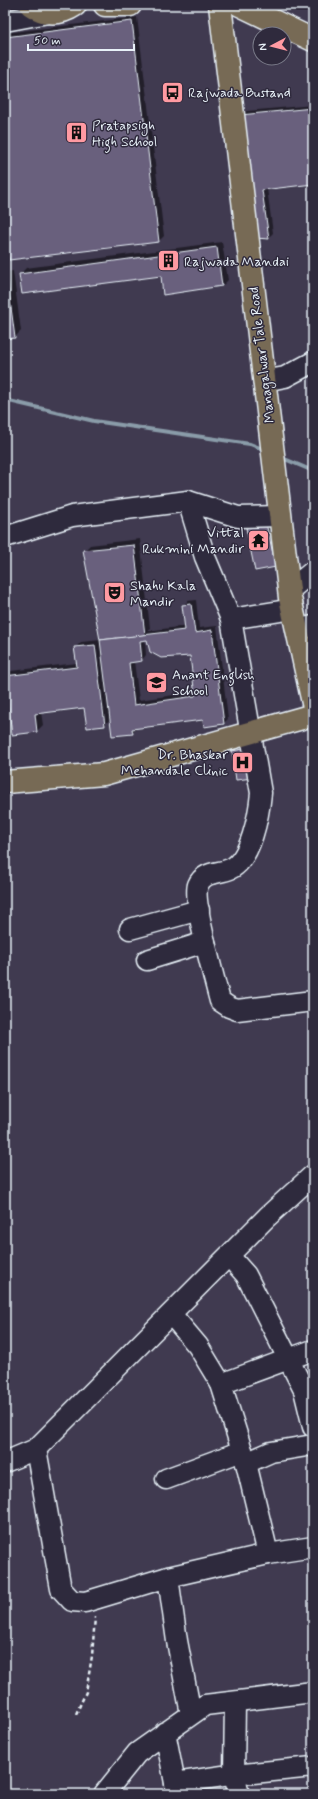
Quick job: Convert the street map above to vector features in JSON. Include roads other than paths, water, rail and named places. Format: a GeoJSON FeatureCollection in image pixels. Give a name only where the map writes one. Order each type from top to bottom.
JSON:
{"type":"FeatureCollection","features":[{"type":"Feature","properties":{"kind":"main road"},"geometry":{"type":"LineString","coordinates":[[39,9],[58,13],[68,10],[76,5]]}},
{"type":"Feature","properties":{"kind":"main road"},"geometry":{"type":"LineString","coordinates":[[105,5],[130,5]]}},
{"type":"Feature","properties":{"kind":"main road","name":"Managalwar Tale Road"},"geometry":{"type":"LineString","coordinates":[[220,5],[280,516],[313,703]]}},
{"type":"Feature","properties":{"kind":"main road"},"geometry":{"type":"LineString","coordinates":[[240,5],[313,40]]}},
{"type":"Feature","properties":{"kind":"main road"},"geometry":{"type":"LineString","coordinates":[[5,782],[104,774],[313,715]]}},
{"type":"Feature","properties":{"kind":"street"},"geometry":{"type":"LineString","coordinates":[[5,21],[39,9]]}},
{"type":"Feature","properties":{"kind":"street"},"geometry":{"type":"LineString","coordinates":[[264,381],[285,377],[313,362]]}},
{"type":"Feature","properties":{"kind":"street"},"geometry":{"type":"LineString","coordinates":[[188,502],[205,556],[231,619],[261,793],[259,814],[249,846],[238,863],[230,869],[207,875],[199,883],[197,889],[199,910],[220,1001],[230,1008],[237,1010],[313,1001]]}},
{"type":"Feature","properties":{"kind":"street"},"geometry":{"type":"LineString","coordinates":[[5,537],[72,516],[188,502],[238,517],[280,516]]}},
{"type":"Feature","properties":{"kind":"street"},"geometry":{"type":"LineString","coordinates":[[231,619],[298,614],[313,571]]}},
{"type":"Feature","properties":{"kind":"street"},"geometry":{"type":"LineString","coordinates":[[130,929],[199,910]]}},
{"type":"Feature","properties":{"kind":"street"},"geometry":{"type":"LineString","coordinates":[[147,960],[206,942]]}},
{"type":"Feature","properties":{"kind":"street"},"geometry":{"type":"LineString","coordinates":[[5,1462],[36,1449],[267,1217],[313,1175]]}},
{"type":"Feature","properties":{"kind":"street"},"geometry":{"type":"LineString","coordinates":[[229,1256],[246,1275],[287,1360],[304,1390],[313,1427]]}},
{"type":"Feature","properties":{"kind":"street"},"geometry":{"type":"LineString","coordinates":[[171,1314],[198,1346],[221,1384],[244,1457],[268,1554]]}},
{"type":"Feature","properties":{"kind":"street"},"geometry":{"type":"LineString","coordinates":[[221,1384],[313,1350]]}},
{"type":"Feature","properties":{"kind":"street"},"geometry":{"type":"LineString","coordinates":[[166,1479],[244,1457],[313,1445]]}},
{"type":"Feature","properties":{"kind":"street"},"geometry":{"type":"LineString","coordinates":[[36,1449],[61,1589],[72,1601],[85,1602],[168,1577],[268,1554],[313,1547]]}},
{"type":"Feature","properties":{"kind":"street"},"geometry":{"type":"LineString","coordinates":[[168,1577],[177,1641],[191,1714]]}},
{"type":"Feature","properties":{"kind":"street"},"geometry":{"type":"LineString","coordinates":[[104,1794],[138,1753],[205,1704],[235,1702],[313,1692]]}},
{"type":"Feature","properties":{"kind":"street"},"geometry":{"type":"LineString","coordinates":[[235,1702],[237,1785]]}},
{"type":"Feature","properties":{"kind":"street"},"geometry":{"type":"LineString","coordinates":[[165,1732],[176,1788],[237,1785],[313,1767]]}},
{"type":"Feature","properties":{"kind":"waterway"},"geometry":{"type":"LineString","coordinates":[[5,400],[94,421],[250,444],[265,450]]}},
{"type":"Feature","properties":{"kind":"waterway"},"geometry":{"type":"LineString","coordinates":[[280,457],[313,471]]}},
{"type":"Feature","properties":{"kind":"place","name":"Rajwada Bustand"},"geometry":{"type":"Point","coordinates":[172,92]}},
{"type":"Feature","properties":{"kind":"place","name":"Pratapsigh High School"},"geometry":{"type":"Point","coordinates":[76,133]}},
{"type":"Feature","properties":{"kind":"place","name":"Rajwada Mandai"},"geometry":{"type":"Point","coordinates":[168,261]}},
{"type":"Feature","properties":{"kind":"place","name":"Vittal Rukmini Mandir"},"geometry":{"type":"Point","coordinates":[259,540]}},
{"type":"Feature","properties":{"kind":"place","name":"Shahu Kala Mandir"},"geometry":{"type":"Point","coordinates":[115,593]}},
{"type":"Feature","properties":{"kind":"place","name":"Anant English School"},"geometry":{"type":"Point","coordinates":[156,682]}},
{"type":"Feature","properties":{"kind":"place","name":"Dr. Bhaskar Mehandale Clinic"},"geometry":{"type":"Point","coordinates":[243,762]}}]}
